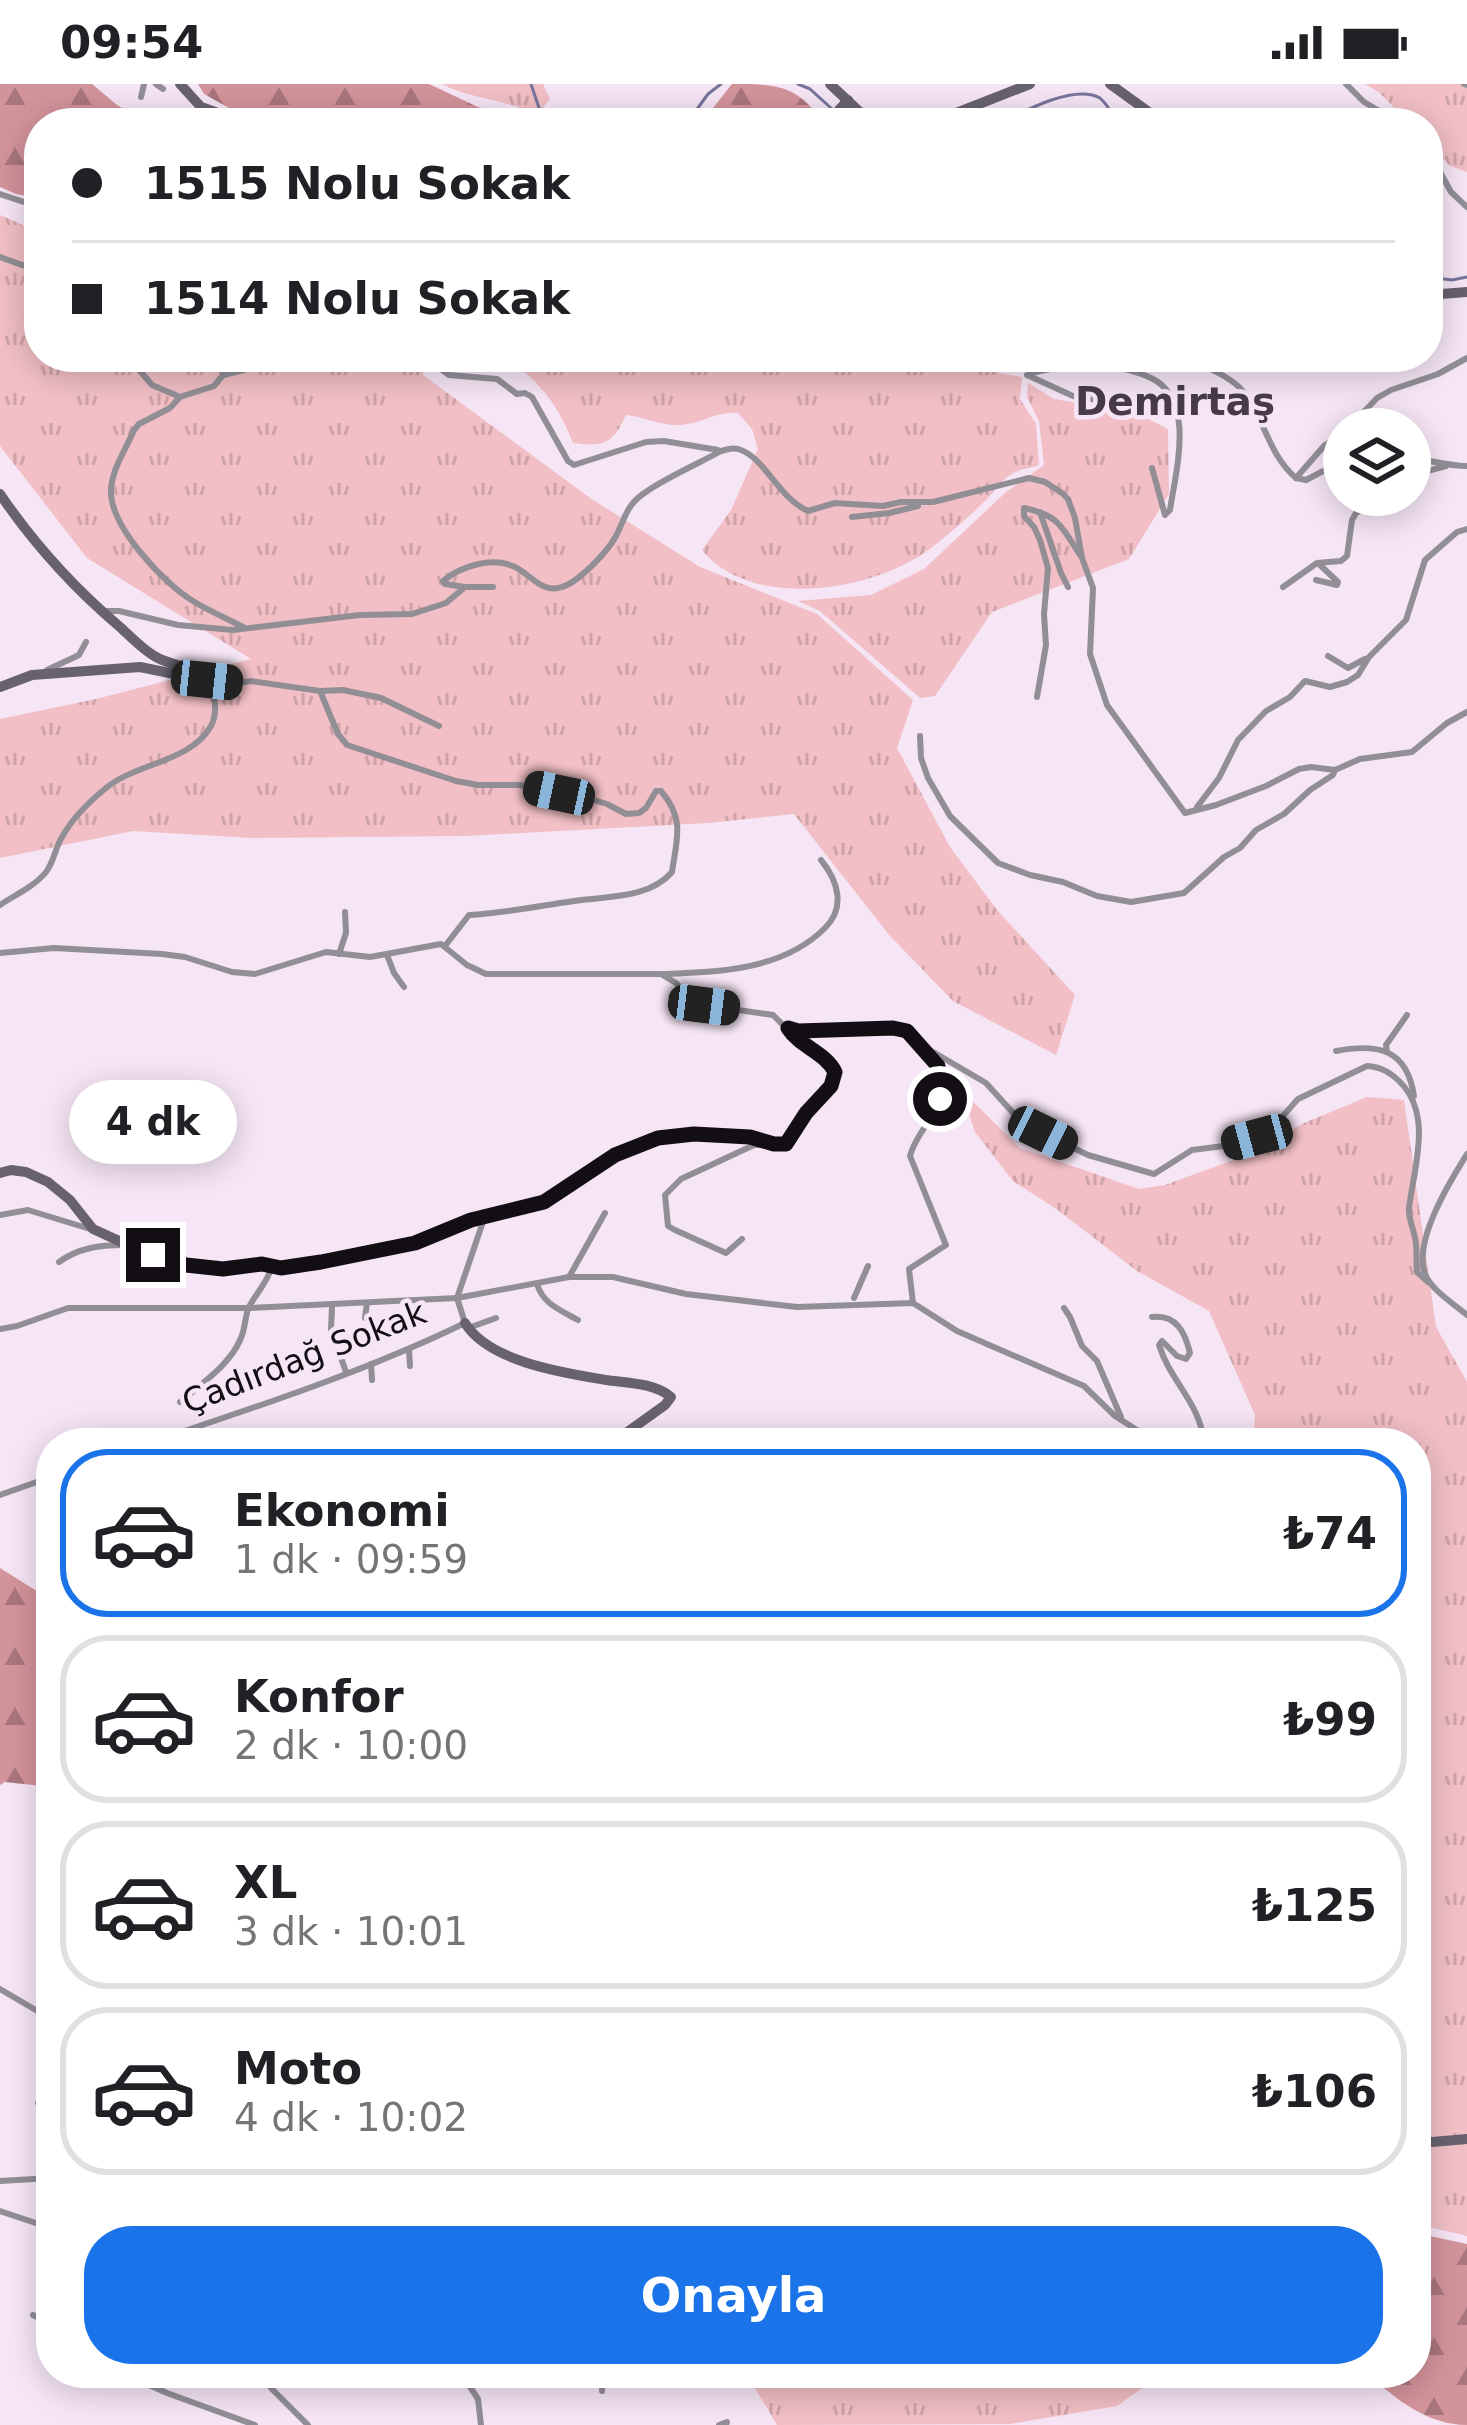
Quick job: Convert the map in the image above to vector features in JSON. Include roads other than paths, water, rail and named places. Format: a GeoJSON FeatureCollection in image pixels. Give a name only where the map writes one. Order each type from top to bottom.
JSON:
{"type":"FeatureCollection","features":[{"type":"Feature","properties":{"kind":"street"},"geometry":{"type":"LineString","coordinates":[[141,97],[144,84]]}},
{"type":"Feature","properties":{"kind":"street"},"geometry":{"type":"LineString","coordinates":[[180,84],[203,108]]}},
{"type":"Feature","properties":{"kind":"street"},"geometry":{"type":"LineString","coordinates":[[830,84],[851,108]]}},
{"type":"Feature","properties":{"kind":"street"},"geometry":{"type":"LineString","coordinates":[[969,108],[1030,84]]}},
{"type":"Feature","properties":{"kind":"street"},"geometry":{"type":"LineString","coordinates":[[1110,84],[1143,108]]}},
{"type":"Feature","properties":{"kind":"street"},"geometry":{"type":"LineString","coordinates":[[1346,84],[1374,108]]}},
{"type":"Feature","properties":{"kind":"street"},"geometry":{"type":"LineString","coordinates":[[841,108],[845,104]]}},
{"type":"Feature","properties":{"kind":"street"},"geometry":{"type":"LineString","coordinates":[[1443,177],[1467,208]]}},
{"type":"Feature","properties":{"kind":"street"},"geometry":{"type":"LineString","coordinates":[[141,372],[152,385],[180,397]]}},
{"type":"Feature","properties":{"kind":"street"},"geometry":{"type":"LineString","coordinates":[[234,372],[223,375],[214,386],[180,397],[140,424],[111,484],[120,524],[148,560],[179,592],[243,627]]}},
{"type":"Feature","properties":{"kind":"street"},"geometry":{"type":"LineString","coordinates":[[444,372],[497,379],[517,394],[532,398],[574,465],[646,442],[722,451]]}},
{"type":"Feature","properties":{"kind":"street"},"geometry":{"type":"LineString","coordinates":[[1035,372],[1027,375],[1073,396],[1133,406]]}},
{"type":"Feature","properties":{"kind":"street"},"geometry":{"type":"LineString","coordinates":[[1135,372],[1165,386],[1177,403],[1177,460],[1170,510],[1165,515],[1152,468]]}},
{"type":"Feature","properties":{"kind":"street"},"geometry":{"type":"LineString","coordinates":[[1211,372],[1240,388],[1288,472],[1306,480],[1323,471]]}},
{"type":"Feature","properties":{"kind":"street"},"geometry":{"type":"LineString","coordinates":[[1368,408],[1391,390],[1442,372]]}},
{"type":"Feature","properties":{"kind":"street"},"geometry":{"type":"LineString","coordinates":[[1296,478],[1323,447]]}},
{"type":"Feature","properties":{"kind":"street"},"geometry":{"type":"LineString","coordinates":[[493,587],[445,584],[443,580],[484,563],[511,565],[544,587],[559,589],[614,541],[638,498],[722,451],[736,448],[784,495],[808,511],[835,503],[933,502]]}},
{"type":"Feature","properties":{"kind":"street"},"geometry":{"type":"LineString","coordinates":[[1431,460],[1446,466]]}},
{"type":"Feature","properties":{"kind":"street"},"geometry":{"type":"LineString","coordinates":[[1431,470],[1467,466]]}},
{"type":"Feature","properties":{"kind":"street"},"geometry":{"type":"LineString","coordinates":[[852,517],[897,512],[1017,480],[1046,482],[1068,499],[1075,518],[1093,588],[1090,654],[1108,706],[1185,813],[1266,786],[1299,769],[1335,770]]}},
{"type":"Feature","properties":{"kind":"street"},"geometry":{"type":"LineString","coordinates":[[0,494],[64,576],[157,658],[197,670],[214,697],[214,715],[203,735],[177,754],[109,785],[65,832],[45,874],[0,905]]}},
{"type":"Feature","properties":{"kind":"street"},"geometry":{"type":"LineString","coordinates":[[1036,697],[1046,645],[1048,568],[1024,508],[1063,525],[1082,557]]}},
{"type":"Feature","properties":{"kind":"street"},"geometry":{"type":"LineString","coordinates":[[1040,512],[1068,587]]}},
{"type":"Feature","properties":{"kind":"street"},"geometry":{"type":"LineString","coordinates":[[1283,587],[1317,563],[1347,556],[1354,516]]}},
{"type":"Feature","properties":{"kind":"street"},"geometry":{"type":"LineString","coordinates":[[1192,812],[1220,778],[1238,740],[1266,711],[1305,681],[1330,687],[1358,675],[1406,620],[1425,560],[1467,529]]}},
{"type":"Feature","properties":{"kind":"street"},"geometry":{"type":"LineString","coordinates":[[1316,580],[1338,582],[1317,563]]}},
{"type":"Feature","properties":{"kind":"street"},"geometry":{"type":"LineString","coordinates":[[101,611],[233,630],[412,614],[446,603],[465,586]]}},
{"type":"Feature","properties":{"kind":"street"},"geometry":{"type":"LineString","coordinates":[[0,687],[60,665],[79,655],[86,642]]}},
{"type":"Feature","properties":{"kind":"street"},"geometry":{"type":"LineString","coordinates":[[1328,656],[1348,668],[1369,657]]}},
{"type":"Feature","properties":{"kind":"street"},"geometry":{"type":"LineString","coordinates":[[32,675],[140,667],[207,680],[251,681],[320,692],[343,690],[381,698],[439,726]]}},
{"type":"Feature","properties":{"kind":"street"},"geometry":{"type":"LineString","coordinates":[[320,692],[346,745],[456,781],[519,785],[587,798],[626,814],[639,813],[661,791],[677,815],[672,872],[656,885],[604,899],[469,915],[445,946]]}},
{"type":"Feature","properties":{"kind":"street"},"geometry":{"type":"LineString","coordinates":[[920,736],[922,765],[950,816],[998,863],[1097,896],[1131,902],[1184,893],[1335,770],[1360,759],[1412,752],[1467,712]]}},
{"type":"Feature","properties":{"kind":"street"},"geometry":{"type":"LineString","coordinates":[[0,953],[54,948],[162,954],[255,974],[326,952],[370,957],[434,944],[445,946],[466,965],[486,974],[661,974],[750,966],[804,947],[831,921],[837,908],[836,886],[821,860]]}},
{"type":"Feature","properties":{"kind":"street"},"geometry":{"type":"LineString","coordinates":[[339,953],[346,933],[344,912]]}},
{"type":"Feature","properties":{"kind":"street"},"geometry":{"type":"LineString","coordinates":[[387,955],[404,987]]}},
{"type":"Feature","properties":{"kind":"street"},"geometry":{"type":"LineString","coordinates":[[661,974],[704,1005],[773,1015],[802,1044],[828,1060],[835,1072],[835,1080],[786,1144],[746,1148],[681,1179],[665,1195],[666,1219],[675,1230],[726,1253],[742,1238]]}},
{"type":"Feature","properties":{"kind":"street"},"geometry":{"type":"LineString","coordinates":[[1387,1052],[1386,1045],[1407,1015]]}},
{"type":"Feature","properties":{"kind":"street"},"geometry":{"type":"LineString","coordinates":[[788,1028],[907,1031],[923,1046],[986,1083],[1015,1114],[1043,1133],[1088,1155],[1154,1174],[1192,1150],[1257,1137],[1298,1099],[1367,1066],[1379,1067],[1406,1088],[1419,1127],[1408,1212],[1417,1272],[1467,1315]]}},
{"type":"Feature","properties":{"kind":"street"},"geometry":{"type":"LineString","coordinates":[[913,1304],[909,1269],[946,1245],[909,1150],[940,1099],[940,1072],[923,1046]]}},
{"type":"Feature","properties":{"kind":"street"},"geometry":{"type":"LineString","coordinates":[[1336,1051],[1365,1047],[1394,1055],[1407,1072],[1413,1100]]}},
{"type":"Feature","properties":{"kind":"street"},"geometry":{"type":"LineString","coordinates":[[0,1214],[28,1210],[186,1265],[281,1268],[415,1243],[485,1216],[544,1202],[615,1155],[665,1137],[750,1137],[774,1144]]}},
{"type":"Feature","properties":{"kind":"street"},"geometry":{"type":"LineString","coordinates":[[1429,1282],[1423,1270],[1431,1218],[1467,1154]]}},
{"type":"Feature","properties":{"kind":"street"},"geometry":{"type":"LineString","coordinates":[[0,1173],[26,1172],[48,1182],[70,1199],[93,1229]]}},
{"type":"Feature","properties":{"kind":"street"},"geometry":{"type":"LineString","coordinates":[[569,1276],[605,1213]]}},
{"type":"Feature","properties":{"kind":"street"},"geometry":{"type":"LineString","coordinates":[[485,1216],[457,1298],[466,1326],[496,1318]]}},
{"type":"Feature","properties":{"kind":"street"},"geometry":{"type":"LineString","coordinates":[[59,1262],[81,1250],[128,1246]]}},
{"type":"Feature","properties":{"kind":"street"},"geometry":{"type":"LineString","coordinates":[[854,1298],[868,1266]]}},
{"type":"Feature","properties":{"kind":"street"},"geometry":{"type":"LineString","coordinates":[[180,1402],[231,1356],[249,1307],[272,1267]]}},
{"type":"Feature","properties":{"kind":"street"},"geometry":{"type":"LineString","coordinates":[[0,1329],[68,1307],[367,1304],[457,1298],[569,1276],[614,1277],[686,1294],[797,1307],[913,1304],[957,1331],[1084,1386],[1134,1428]]}},
{"type":"Feature","properties":{"kind":"street"},"geometry":{"type":"LineString","coordinates":[[536,1284],[547,1302],[578,1320]]}},
{"type":"Feature","properties":{"kind":"street"},"geometry":{"type":"LineString","coordinates":[[365,1318],[367,1304]]}},
{"type":"Feature","properties":{"kind":"street"},"geometry":{"type":"LineString","coordinates":[[332,1305],[331,1329],[346,1372]]}},
{"type":"Feature","properties":{"kind":"street"},"geometry":{"type":"LineString","coordinates":[[1064,1308],[1082,1346],[1096,1361],[1122,1420]]}},
{"type":"Feature","properties":{"kind":"street"},"geometry":{"type":"LineString","coordinates":[[1152,1317],[1176,1322],[1185,1335],[1190,1353],[1186,1358],[1179,1358],[1162,1341],[1159,1346],[1202,1428]]}},
{"type":"Feature","properties":{"kind":"street","name":"Çadırdağ Sokak"},"geometry":{"type":"LineString","coordinates":[[191,1428],[466,1326],[490,1348],[532,1364],[656,1388],[671,1397],[633,1428]]}},
{"type":"Feature","properties":{"kind":"street"},"geometry":{"type":"LineString","coordinates":[[409,1350],[410,1366]]}},
{"type":"Feature","properties":{"kind":"street"},"geometry":{"type":"LineString","coordinates":[[371,1364],[372,1380]]}},
{"type":"Feature","properties":{"kind":"street"},"geometry":{"type":"LineString","coordinates":[[0,1496],[36,1483]]}},
{"type":"Feature","properties":{"kind":"street"},"geometry":{"type":"LineString","coordinates":[[2,1985],[36,2009]]}},
{"type":"Feature","properties":{"kind":"street"},"geometry":{"type":"LineString","coordinates":[[1431,2142],[1467,2139]]}},
{"type":"Feature","properties":{"kind":"street"},"geometry":{"type":"LineString","coordinates":[[0,2181],[36,2179]]}},
{"type":"Feature","properties":{"kind":"street"},"geometry":{"type":"LineString","coordinates":[[0,2211],[36,2223]]}},
{"type":"Feature","properties":{"kind":"street"},"geometry":{"type":"LineString","coordinates":[[156,2388],[255,2425]]}},
{"type":"Feature","properties":{"kind":"street"},"geometry":{"type":"LineString","coordinates":[[271,2388],[308,2425]]}},
{"type":"Feature","properties":{"kind":"street"},"geometry":{"type":"LineString","coordinates":[[471,2388],[478,2399],[482,2425]]}},
{"type":"Feature","properties":{"kind":"waterway"},"geometry":{"type":"LineString","coordinates":[[531,84],[539,108]]}},
{"type":"Feature","properties":{"kind":"waterway"},"geometry":{"type":"LineString","coordinates":[[698,108],[721,84]]}},
{"type":"Feature","properties":{"kind":"waterway"},"geometry":{"type":"LineString","coordinates":[[798,84],[831,108]]}},
{"type":"Feature","properties":{"kind":"waterway"},"geometry":{"type":"LineString","coordinates":[[1033,108],[1078,94],[1100,98],[1108,108]]}},
{"type":"Feature","properties":{"kind":"waterway"},"geometry":{"type":"LineString","coordinates":[[1443,279],[1467,277]]}},
{"type":"Feature","properties":{"kind":"district","name":"Demirtaş"},"geometry":{"type":"Point","coordinates":[1175,401]}}]}
